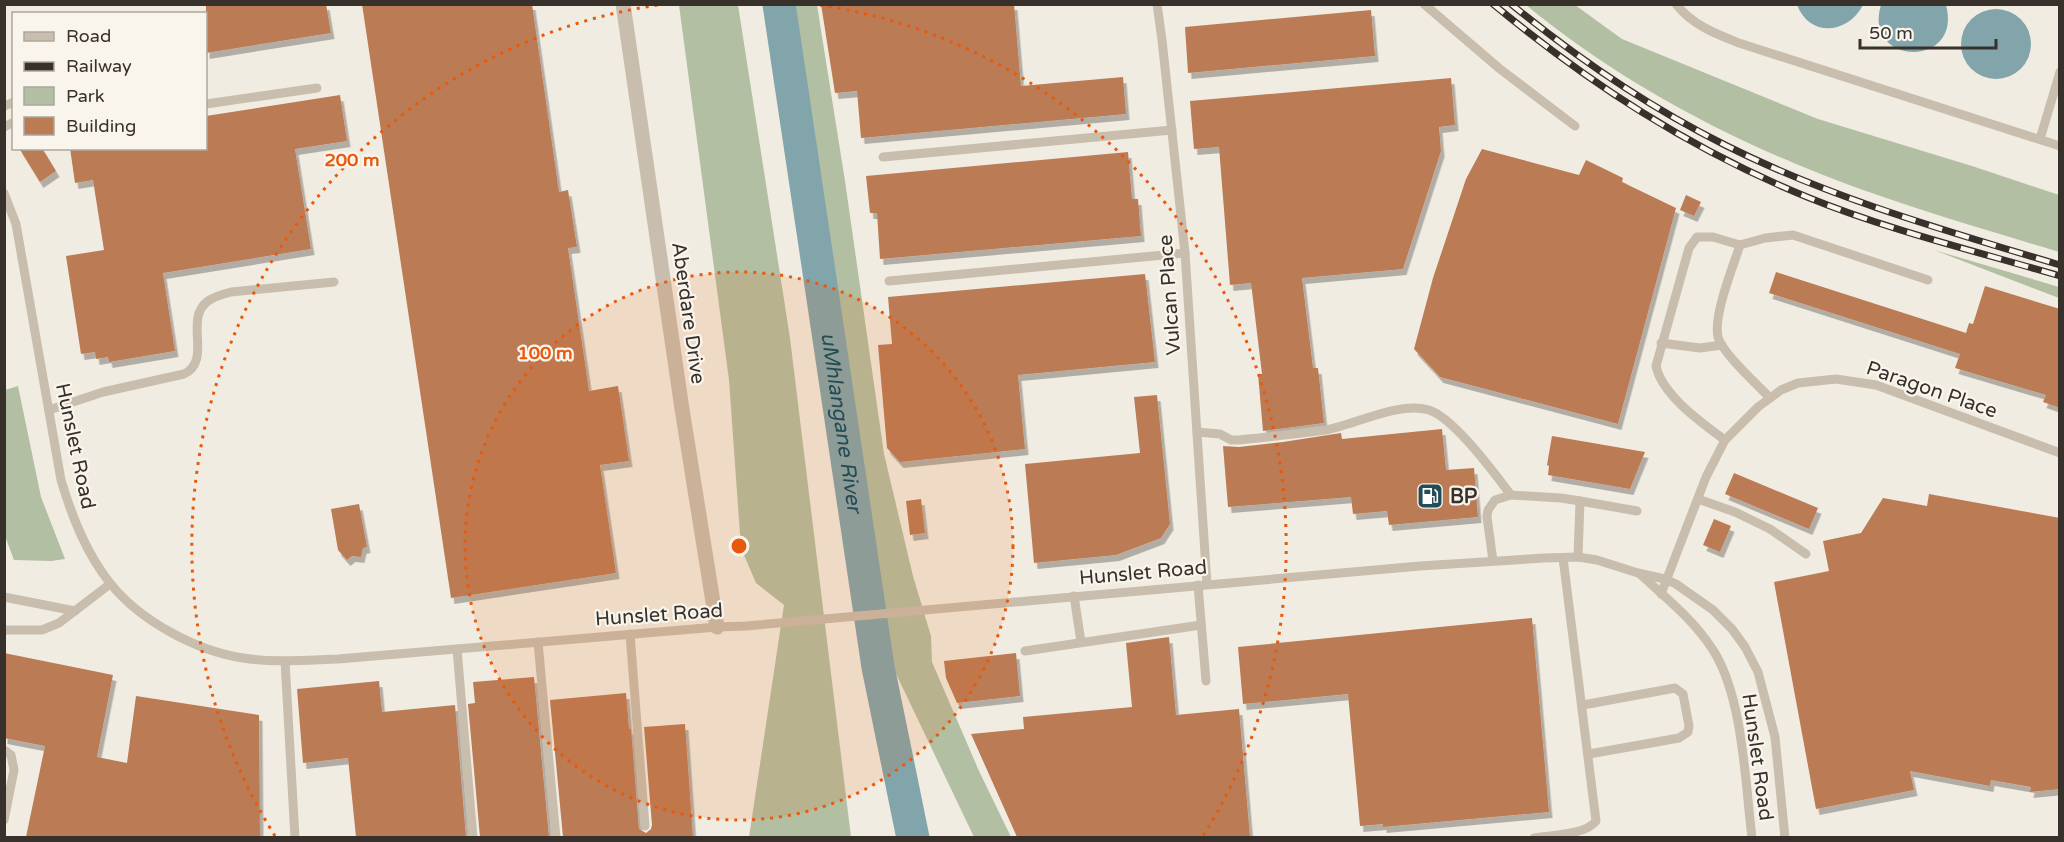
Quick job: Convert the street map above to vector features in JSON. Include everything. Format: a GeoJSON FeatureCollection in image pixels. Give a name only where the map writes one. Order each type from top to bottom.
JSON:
{"type":"FeatureCollection","features":[{"type":"Feature","properties":{"kind":"street","name":"Aberdare Drive"},"geometry":{"type":"LineString","coordinates":[[623,4],[682,409],[717,627]]}},
{"type":"Feature","properties":{"kind":"lane","name":"Vulcan Place"},"geometry":{"type":"LineString","coordinates":[[1157,4],[1185,253],[1197,432],[1202,585],[1201,625],[1206,681]]}},
{"type":"Feature","properties":{"kind":"lane"},"geometry":{"type":"LineString","coordinates":[[1425,4],[1500,69],[1575,126]]}},
{"type":"Feature","properties":{"kind":"lane"},"geometry":{"type":"LineString","coordinates":[[1676,4],[1687,16],[1707,30],[1739,44],[2060,146]]}},
{"type":"Feature","properties":{"kind":"lane"},"geometry":{"type":"LineString","coordinates":[[2040,139],[2060,72]]}},
{"type":"Feature","properties":{"kind":"lane"},"geometry":{"type":"LineString","coordinates":[[207,104],[317,88]]}},
{"type":"Feature","properties":{"kind":"lane"},"geometry":{"type":"LineString","coordinates":[[883,157],[1172,130]]}},
{"type":"Feature","properties":{"kind":"lane","name":"Hunslet Road"},"geometry":{"type":"LineString","coordinates":[[4,193],[16,224],[61,480],[80,536],[110,584],[137,609],[163,629],[203,648],[242,658],[285,661],[746,626],[1493,561],[1578,557],[1665,579],[1689,592],[1722,619],[1745,647],[1758,672],[1775,737],[1785,837]]}},
{"type":"Feature","properties":{"kind":"lane"},"geometry":{"type":"LineString","coordinates":[[1725,440],[1673,396],[1662,382],[1656,366],[1689,248],[1694,241],[1702,236],[1740,245],[1765,238],[1793,235],[1928,280]]}},
{"type":"Feature","properties":{"kind":"lane"},"geometry":{"type":"LineString","coordinates":[[1740,245],[1720,311],[1718,331],[1722,345],[1770,398]]}},
{"type":"Feature","properties":{"kind":"lane"},"geometry":{"type":"LineString","coordinates":[[889,281],[1185,253]]}},
{"type":"Feature","properties":{"kind":"lane"},"geometry":{"type":"LineString","coordinates":[[49,410],[104,392],[184,374],[191,370],[197,359],[197,315],[203,306],[215,298],[231,292],[334,282]]}},
{"type":"Feature","properties":{"kind":"lane"},"geometry":{"type":"LineString","coordinates":[[1661,343],[1700,348],[1722,345]]}},
{"type":"Feature","properties":{"kind":"lane","name":"Paragon Place"},"geometry":{"type":"LineString","coordinates":[[1661,594],[1706,477],[1725,440],[1758,406],[1781,390],[1798,383],[1836,379],[1876,385],[2060,453]]}},
{"type":"Feature","properties":{"kind":"lane"},"geometry":{"type":"LineString","coordinates":[[1197,432],[1220,434],[1226,439],[1238,440],[1328,430],[1364,418],[1412,408],[1428,410],[1452,425],[1511,495]]}},
{"type":"Feature","properties":{"kind":"lane"},"geometry":{"type":"LineString","coordinates":[[1493,561],[1487,517],[1488,510],[1495,500],[1511,495],[1549,497],[1637,512]]}},
{"type":"Feature","properties":{"kind":"lane"},"geometry":{"type":"LineString","coordinates":[[1698,499],[1735,512],[1770,530],[1806,554]]}},
{"type":"Feature","properties":{"kind":"lane"},"geometry":{"type":"LineString","coordinates":[[1578,557],[1580,501]]}},
{"type":"Feature","properties":{"kind":"lane"},"geometry":{"type":"LineString","coordinates":[[1534,837],[1587,829],[1596,821],[1563,558]]}},
{"type":"Feature","properties":{"kind":"lane","name":"Hunslet Road"},"geometry":{"type":"LineString","coordinates":[[1638,573],[1692,622],[1713,650],[1725,672],[1737,719],[1752,837]]}},
{"type":"Feature","properties":{"kind":"lane"},"geometry":{"type":"LineString","coordinates":[[4,630],[42,630],[59,622],[110,584]]}},
{"type":"Feature","properties":{"kind":"lane"},"geometry":{"type":"LineString","coordinates":[[1074,596],[1081,642]]}},
{"type":"Feature","properties":{"kind":"lane"},"geometry":{"type":"LineString","coordinates":[[4,597],[75,611]]}},
{"type":"Feature","properties":{"kind":"lane"},"geometry":{"type":"LineString","coordinates":[[1025,651],[1201,625]]}},
{"type":"Feature","properties":{"kind":"lane"},"geometry":{"type":"LineString","coordinates":[[630,634],[645,826]]}},
{"type":"Feature","properties":{"kind":"lane"},"geometry":{"type":"LineString","coordinates":[[538,642],[556,837]]}},
{"type":"Feature","properties":{"kind":"lane"},"geometry":{"type":"LineString","coordinates":[[457,649],[473,837]]}},
{"type":"Feature","properties":{"kind":"lane"},"geometry":{"type":"LineString","coordinates":[[285,661],[295,837]]}},
{"type":"Feature","properties":{"kind":"lane"},"geometry":{"type":"LineString","coordinates":[[1583,705],[1675,688],[1683,694],[1689,726],[1688,732],[1679,738],[1589,754]]}},
{"type":"Feature","properties":{"kind":"lane"},"geometry":{"type":"LineString","coordinates":[[4,750],[14,762],[14,770],[4,820]]}},
{"type":"Feature","properties":{"kind":"green space"},"geometry":{"type":"Polygon","coordinates":[[[679,5],[738,5],[790,338],[851,837],[749,837],[784,605],[756,583],[741,548],[729,380],[679,5]]]}},
{"type":"Feature","properties":{"kind":"green space"},"geometry":{"type":"Polygon","coordinates":[[[790,5],[817,5],[884,454],[913,576],[931,636],[932,662],[979,771],[1011,837],[974,837],[888,657],[852,400],[790,5]]]}},
{"type":"Feature","properties":{"kind":"green space"},"geometry":{"type":"Polygon","coordinates":[[[1526,5],[1575,5],[1622,39],[1818,119],[2059,195],[2059,252],[1893,201],[1796,164],[1725,132],[1689,114],[1621,74],[1526,5]]]}},
{"type":"Feature","properties":{"kind":"green space"},"geometry":{"type":"Polygon","coordinates":[[[1934,250],[2059,287],[2059,298],[1934,250]]]}},
{"type":"Feature","properties":{"kind":"green space"},"geometry":{"type":"Polygon","coordinates":[[[18,386],[41,497],[65,559],[14,560],[5,536],[5,390],[18,386]]]}},
{"type":"Feature","properties":{"kind":"water"},"geometry":{"type":"Polygon","coordinates":[[[1797,5],[1863,5],[1848,22],[1829,28],[1811,23],[1803,16],[1797,5]]]}},
{"type":"Feature","properties":{"kind":"water"},"geometry":{"type":"Polygon","coordinates":[[[1881,5],[1946,5],[1947,26],[1940,41],[1928,49],[1913,52],[1898,49],[1886,40],[1879,25],[1881,5]]]}},
{"type":"Feature","properties":{"kind":"water"},"geometry":{"type":"Polygon","coordinates":[[[1996,9],[2009,12],[2021,19],[2028,31],[2031,44],[2028,57],[2021,69],[2009,76],[1996,79],[1983,76],[1971,69],[1964,57],[1961,44],[1964,31],[1971,19],[1983,12],[1996,9]]]}},
{"type":"Feature","properties":{"kind":"building"},"geometry":{"type":"Polygon","coordinates":[[[214,4],[326,4],[331,33],[207,53],[206,6],[214,4]]]}},
{"type":"Feature","properties":{"kind":"building"},"geometry":{"type":"Polygon","coordinates":[[[362,4],[532,4],[559,192],[568,190],[577,247],[568,248],[589,391],[618,386],[629,461],[600,465],[616,573],[451,598],[362,4]]]}},
{"type":"Feature","properties":{"kind":"building"},"geometry":{"type":"Polygon","coordinates":[[[821,4],[1014,4],[1021,86],[1123,77],[1126,114],[861,138],[857,91],[835,93],[821,4]]]}},
{"type":"Feature","properties":{"kind":"building"},"geometry":{"type":"Polygon","coordinates":[[[1371,10],[1375,56],[1188,73],[1185,27],[1371,10]]]}},
{"type":"Feature","properties":{"kind":"building"},"geometry":{"type":"Polygon","coordinates":[[[1451,78],[1455,125],[1439,127],[1441,151],[1403,269],[1302,278],[1313,368],[1318,368],[1324,423],[1263,431],[1258,374],[1262,374],[1251,283],[1230,285],[1219,147],[1194,149],[1190,101],[1451,78]]]}},
{"type":"Feature","properties":{"kind":"building"},"geometry":{"type":"Polygon","coordinates":[[[340,95],[347,141],[295,149],[311,249],[163,273],[175,351],[109,362],[108,357],[96,359],[95,352],[81,354],[66,256],[104,250],[93,180],[75,183],[70,150],[207,150],[207,116],[340,95]]]}},
{"type":"Feature","properties":{"kind":"building"},"geometry":{"type":"Polygon","coordinates":[[[1482,149],[1579,175],[1586,160],[1623,178],[1622,182],[1676,208],[1618,424],[1440,377],[1414,349],[1433,278],[1466,179],[1482,149]]]}},
{"type":"Feature","properties":{"kind":"building"},"geometry":{"type":"Polygon","coordinates":[[[20,150],[43,150],[56,171],[40,182],[20,150]]]}},
{"type":"Feature","properties":{"kind":"building"},"geometry":{"type":"Polygon","coordinates":[[[1128,152],[1132,199],[1138,199],[1141,236],[880,259],[877,213],[870,213],[866,176],[1128,152]]]}},
{"type":"Feature","properties":{"kind":"building"},"geometry":{"type":"Polygon","coordinates":[[[1686,195],[1701,202],[1694,216],[1680,210],[1686,195]]]}},
{"type":"Feature","properties":{"kind":"building"},"geometry":{"type":"Polygon","coordinates":[[[1776,272],[1966,333],[1969,323],[1973,324],[1985,286],[2060,309],[2060,408],[2043,402],[2046,395],[1955,368],[1960,354],[1769,293],[1776,272]]]}},
{"type":"Feature","properties":{"kind":"building"},"geometry":{"type":"Polygon","coordinates":[[[1145,274],[1155,362],[1018,375],[1025,449],[900,462],[887,448],[878,345],[892,344],[888,297],[1145,274]]]}},
{"type":"Feature","properties":{"kind":"building"},"geometry":{"type":"Polygon","coordinates":[[[1157,395],[1170,524],[1161,538],[1116,555],[1034,563],[1025,464],[1140,453],[1134,397],[1157,395]]]}},
{"type":"Feature","properties":{"kind":"building"},"geometry":{"type":"Polygon","coordinates":[[[1442,429],[1446,470],[1474,468],[1478,517],[1389,525],[1387,511],[1353,514],[1351,497],[1228,507],[1223,446],[1239,447],[1341,433],[1342,439],[1442,429]]]}},
{"type":"Feature","properties":{"kind":"building"},"geometry":{"type":"Polygon","coordinates":[[[1552,436],[1645,452],[1630,489],[1548,475],[1549,466],[1547,465],[1552,436]]]}},
{"type":"Feature","properties":{"kind":"building"},"geometry":{"type":"Polygon","coordinates":[[[1734,473],[1818,508],[1809,529],[1725,494],[1734,473]]]}},
{"type":"Feature","properties":{"kind":"building"},"geometry":{"type":"Polygon","coordinates":[[[1929,494],[2060,518],[2060,789],[2030,792],[2031,787],[1991,780],[1990,786],[1910,771],[1914,790],[1816,809],[1774,582],[1829,571],[1823,541],[1861,533],[1883,498],[1927,506],[1929,494]]]}},
{"type":"Feature","properties":{"kind":"building"},"geometry":{"type":"Polygon","coordinates":[[[921,499],[925,533],[910,535],[906,501],[921,499]]]}},
{"type":"Feature","properties":{"kind":"building"},"geometry":{"type":"Polygon","coordinates":[[[359,504],[367,547],[363,548],[361,557],[352,556],[347,560],[338,550],[331,509],[359,504]]]}},
{"type":"Feature","properties":{"kind":"building"},"geometry":{"type":"Polygon","coordinates":[[[1714,519],[1731,526],[1720,552],[1703,545],[1714,519]]]}},
{"type":"Feature","properties":{"kind":"building"},"geometry":{"type":"Polygon","coordinates":[[[1532,618],[1549,812],[1383,827],[1383,824],[1360,826],[1348,694],[1243,704],[1238,647],[1532,618]]]}},
{"type":"Feature","properties":{"kind":"building"},"geometry":{"type":"Polygon","coordinates":[[[1169,637],[1176,715],[1239,709],[1250,837],[1017,837],[971,734],[1024,729],[1023,717],[1132,707],[1126,643],[1169,637]]]}},
{"type":"Feature","properties":{"kind":"building"},"geometry":{"type":"Polygon","coordinates":[[[4,653],[113,675],[97,757],[127,763],[136,696],[259,715],[260,837],[26,837],[45,746],[4,738],[4,653]]]}},
{"type":"Feature","properties":{"kind":"building"},"geometry":{"type":"Polygon","coordinates":[[[1016,653],[1020,696],[957,703],[946,678],[944,661],[1016,653]]]}},
{"type":"Feature","properties":{"kind":"building"},"geometry":{"type":"Polygon","coordinates":[[[534,677],[549,837],[480,837],[468,704],[475,703],[473,682],[534,677]]]}},
{"type":"Feature","properties":{"kind":"building"},"geometry":{"type":"Polygon","coordinates":[[[379,681],[382,712],[455,705],[466,837],[356,837],[348,758],[303,763],[297,689],[379,681]]]}},
{"type":"Feature","properties":{"kind":"building"},"geometry":{"type":"Polygon","coordinates":[[[626,693],[639,829],[646,833],[652,825],[644,727],[685,724],[693,837],[563,837],[550,700],[626,693]]]}},
{"type":"Feature","properties":{"kind":"waterway","name":"uMhlangane River"},"geometry":{"type":"LineString","coordinates":[[779,4],[878,667],[913,838]]}},
{"type":"Feature","properties":{"kind":"railway"},"geometry":{"type":"LineString","coordinates":[[1493,4],[1604,88],[1722,158],[1807,197],[1869,220],[2060,276]]}},
{"type":"Feature","properties":{"kind":"railway"},"geometry":{"type":"LineString","coordinates":[[1511,4],[1588,62],[1641,98],[1725,145],[1847,197],[2060,265]]}},
{"type":"Feature","properties":{"kind":"place","name":"BP"},"geometry":{"type":"Point","coordinates":[1430,496]}}]}
